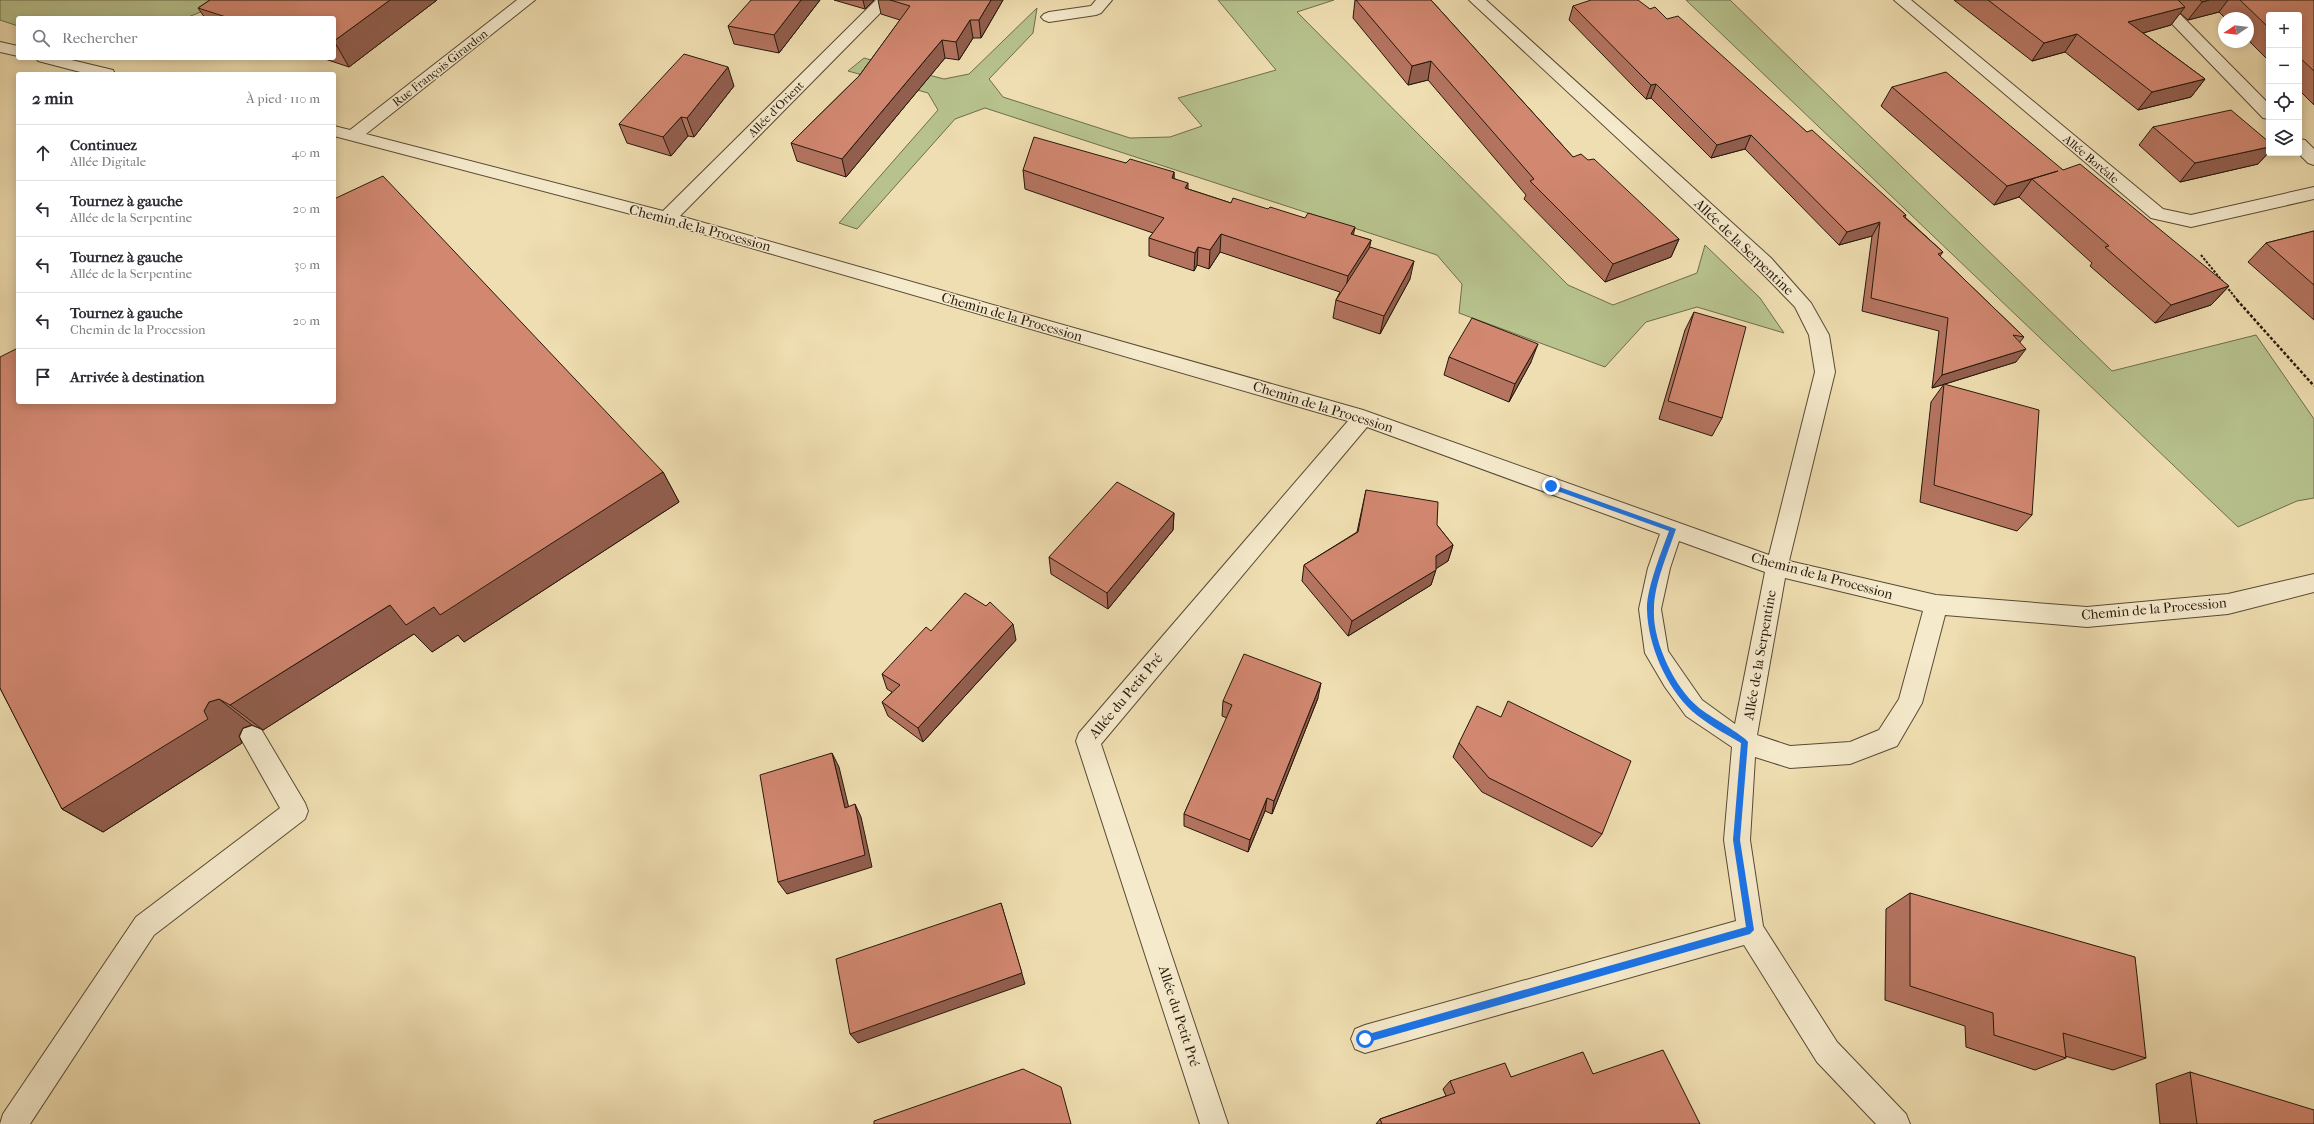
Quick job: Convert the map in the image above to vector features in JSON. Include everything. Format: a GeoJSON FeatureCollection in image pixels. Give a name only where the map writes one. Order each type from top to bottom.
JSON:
{"type":"FeatureCollection","features":[{"type":"Feature","properties":{"kind":"street","name":"Rue François Girardon"},"geometry":{"type":"LineString","coordinates":[[353,136],[527,0]]}},
{"type":"Feature","properties":{"kind":"street","name":"Allée d'Orient"},"geometry":{"type":"LineString","coordinates":[[667,218],[885,0]]}},
{"type":"Feature","properties":{"kind":"street"},"geometry":{"type":"LineString","coordinates":[[1049,17],[1096,10],[1104,0]]}},
{"type":"Feature","properties":{"kind":"street","name":"Allée de la Serpentine"},"geometry":{"type":"LineString","coordinates":[[1477,0],[1764,263],[1802,303],[1819,335],[1825,372],[1776,568],[1744,742],[1736,840],[1750,930],[1827,1052],[1896,1124]]}},
{"type":"Feature","properties":{"kind":"street","name":"Allée Boréale"},"geometry":{"type":"LineString","coordinates":[[1902,0],[2157,214],[2191,221],[2314,193]]}},
{"type":"Feature","properties":{"kind":"street"},"geometry":{"type":"LineString","coordinates":[[2157,0],[2266,111]]}},
{"type":"Feature","properties":{"kind":"street"},"geometry":{"type":"LineString","coordinates":[[0,47],[16,51]]}},
{"type":"Feature","properties":{"kind":"street"},"geometry":{"type":"LineString","coordinates":[[52,60],[99,72]]}},
{"type":"Feature","properties":{"kind":"street","name":"Chemin de la Procession"},"geometry":{"type":"LineString","coordinates":[[336,132],[667,218],[1363,418],[1673,529],[1776,568],[1936,605],[2087,617],[2228,604],[2314,583]]}},
{"type":"Feature","properties":{"kind":"street"},"geometry":{"type":"LineString","coordinates":[[2302,147],[2314,159]]}},
{"type":"Feature","properties":{"kind":"street","name":"Allée du Petit Pré"},"geometry":{"type":"LineString","coordinates":[[1214,1124],[1088,741],[1363,418]]}},
{"type":"Feature","properties":{"kind":"street","name":"Allée de la Serpentine"},"geometry":{"type":"LineString","coordinates":[[1673,529],[1659,568],[1650,609],[1657,653],[1673,680],[1694,708],[1715,724],[1744,742],[1790,757],[1850,753],[1888,738],[1910,703],[1936,605]]}},
{"type":"Feature","properties":{"kind":"street"},"geometry":{"type":"LineString","coordinates":[[13,1124],[145,926],[296,811],[252,737]]}},
{"type":"Feature","properties":{"kind":"street"},"geometry":{"type":"LineString","coordinates":[[1365,1039],[1750,930]]}},
{"type":"Feature","properties":{"kind":"path"},"geometry":{"type":"LineString","coordinates":[[2177,218],[2183,234],[2265,333],[2314,386]]}},
{"type":"Feature","properties":{"kind":"green space"},"geometry":{"type":"Polygon","coordinates":[[[0,0],[229,0],[191,16],[16,16],[16,25],[0,20],[0,0]]]}},
{"type":"Feature","properties":{"kind":"green space"},"geometry":{"type":"Polygon","coordinates":[[[1218,0],[1334,0],[1297,12],[1568,285],[1613,305],[1697,273],[1705,245],[1760,298],[1784,333],[1697,307],[1646,322],[1605,367],[1459,313],[1462,284],[1437,255],[985,108],[955,119],[857,229],[839,223],[938,110],[928,93],[848,71],[864,58],[944,79],[969,74],[1037,8],[1033,33],[989,79],[1003,97],[1130,138],[1170,137],[1202,126],[1178,98],[1276,70],[1218,0]]]}},
{"type":"Feature","properties":{"kind":"green space"},"geometry":{"type":"Polygon","coordinates":[[[1686,0],[1730,0],[2112,371],[2256,335],[2314,419],[2314,498],[2297,501],[2238,527],[1686,0]]]}},
{"type":"Feature","properties":{"kind":"building"},"geometry":{"type":"Polygon","coordinates":[[[210,0],[390,0],[336,40],[336,16],[223,16],[198,8],[210,0]]]}},
{"type":"Feature","properties":{"kind":"building"},"geometry":{"type":"Polygon","coordinates":[[[751,0],[801,0],[774,35],[728,26],[751,0]]]}},
{"type":"Feature","properties":{"kind":"building"},"geometry":{"type":"Polygon","coordinates":[[[890,0],[991,0],[979,20],[970,20],[956,42],[942,40],[842,159],[791,143],[859,76],[910,6],[890,0]]]}},
{"type":"Feature","properties":{"kind":"building"},"geometry":{"type":"Polygon","coordinates":[[[1356,0],[1431,0],[1573,157],[1581,154],[1588,160],[1594,159],[1679,239],[1613,264],[1530,181],[1534,179],[1431,61],[1412,66],[1356,0]]]}},
{"type":"Feature","properties":{"kind":"building"},"geometry":{"type":"Polygon","coordinates":[[[1591,0],[1638,0],[1650,9],[1655,7],[1667,19],[1678,16],[1807,132],[1812,130],[1906,215],[1903,216],[1943,252],[1938,254],[2024,337],[2013,335],[2026,349],[1942,375],[1948,318],[1871,298],[1880,222],[1847,232],[1751,135],[1717,145],[1656,84],[1651,85],[1573,6],[1591,0]]]}},
{"type":"Feature","properties":{"kind":"building"},"geometry":{"type":"Polygon","coordinates":[[[1988,0],[2178,0],[2185,7],[2128,22],[2205,79],[2152,92],[2077,34],[2044,43],[1988,0]]]}},
{"type":"Feature","properties":{"kind":"building"},"geometry":{"type":"Polygon","coordinates":[[[2240,0],[2314,0],[2314,71],[2302,60],[2302,12],[2266,12],[2266,25],[2240,0]]]}},
{"type":"Feature","properties":{"kind":"building"},"geometry":{"type":"Polygon","coordinates":[[[684,54],[728,67],[687,118],[681,117],[663,137],[619,124],[684,54]]]}},
{"type":"Feature","properties":{"kind":"building"},"geometry":{"type":"Polygon","coordinates":[[[1946,72],[2063,170],[2080,164],[2229,286],[2171,305],[2105,247],[2109,246],[2032,179],[2058,171],[2007,186],[1892,87],[1946,72]]]}},
{"type":"Feature","properties":{"kind":"building"},"geometry":{"type":"Polygon","coordinates":[[[2231,110],[2266,139],[2266,148],[2195,163],[2153,127],[2231,110]]]}},
{"type":"Feature","properties":{"kind":"building"},"geometry":{"type":"Polygon","coordinates":[[[1034,137],[1126,163],[1130,159],[1174,172],[1172,178],[1188,183],[1185,188],[1231,203],[1233,198],[1268,209],[1270,207],[1305,218],[1308,213],[1355,227],[1351,234],[1371,240],[1348,276],[1221,234],[1210,250],[1198,247],[1195,253],[1149,238],[1164,218],[1023,170],[1034,137]]]}},
{"type":"Feature","properties":{"kind":"building"},"geometry":{"type":"Polygon","coordinates":[[[383,176],[663,472],[440,615],[434,607],[406,625],[390,605],[230,705],[219,699],[209,702],[204,711],[208,719],[62,809],[0,688],[0,357],[16,349],[16,404],[336,404],[336,198],[383,176]]]}},
{"type":"Feature","properties":{"kind":"building"},"geometry":{"type":"Polygon","coordinates":[[[2314,231],[2314,285],[2266,243],[2314,231]]]}},
{"type":"Feature","properties":{"kind":"building"},"geometry":{"type":"Polygon","coordinates":[[[1370,247],[1414,261],[1384,316],[1336,300],[1370,247]]]}},
{"type":"Feature","properties":{"kind":"building"},"geometry":{"type":"Polygon","coordinates":[[[1694,312],[1746,327],[1722,418],[1668,401],[1694,312]]]}},
{"type":"Feature","properties":{"kind":"building"},"geometry":{"type":"Polygon","coordinates":[[[1472,318],[1538,344],[1515,384],[1449,357],[1472,318]]]}},
{"type":"Feature","properties":{"kind":"building"},"geometry":{"type":"Polygon","coordinates":[[[1944,384],[2039,410],[2032,515],[1934,485],[1944,384]]]}},
{"type":"Feature","properties":{"kind":"building"},"geometry":{"type":"Polygon","coordinates":[[[1117,482],[1174,513],[1107,593],[1049,557],[1117,482]]]}},
{"type":"Feature","properties":{"kind":"building"},"geometry":{"type":"Polygon","coordinates":[[[1366,490],[1438,502],[1437,525],[1453,545],[1436,556],[1436,570],[1352,621],[1304,565],[1358,532],[1366,490]]]}},
{"type":"Feature","properties":{"kind":"building"},"geometry":{"type":"Polygon","coordinates":[[[965,593],[986,606],[990,602],[1013,624],[918,728],[882,702],[900,685],[882,674],[926,627],[931,631],[965,593]]]}},
{"type":"Feature","properties":{"kind":"building"},"geometry":{"type":"Polygon","coordinates":[[[1244,654],[1321,683],[1274,801],[1267,798],[1250,840],[1184,814],[1232,705],[1223,701],[1244,654]]]}},
{"type":"Feature","properties":{"kind":"building"},"geometry":{"type":"Polygon","coordinates":[[[1508,701],[1631,761],[1602,834],[1489,778],[1459,743],[1477,706],[1501,717],[1508,701]]]}},
{"type":"Feature","properties":{"kind":"building"},"geometry":{"type":"Polygon","coordinates":[[[832,753],[845,808],[855,804],[865,855],[778,882],[760,775],[832,753]]]}},
{"type":"Feature","properties":{"kind":"building"},"geometry":{"type":"Polygon","coordinates":[[[1910,893],[2135,957],[2146,1058],[2063,1033],[2066,1058],[1994,1035],[1993,1013],[1910,986],[1910,893]]]}},
{"type":"Feature","properties":{"kind":"building"},"geometry":{"type":"Polygon","coordinates":[[[1001,903],[1022,973],[850,1034],[836,959],[1001,903]]]}},
{"type":"Feature","properties":{"kind":"building"},"geometry":{"type":"Polygon","coordinates":[[[1663,1050],[1700,1124],[1382,1124],[1380,1119],[1455,1093],[1450,1081],[1505,1063],[1511,1077],[1583,1052],[1593,1074],[1663,1050]]]}},
{"type":"Feature","properties":{"kind":"building"},"geometry":{"type":"Polygon","coordinates":[[[1023,1069],[1061,1087],[1071,1124],[874,1124],[874,1121],[1023,1069]]]}},
{"type":"Feature","properties":{"kind":"building"},"geometry":{"type":"Polygon","coordinates":[[[2190,1072],[2314,1110],[2314,1124],[2197,1124],[2190,1072]]]}},
{"type":"Feature","properties":{"kind":"route"},"geometry":{"type":"LineString","coordinates":[[1365,1039],[1750,930],[1736,840],[1744,742],[1715,724],[1694,708],[1673,680],[1657,653],[1650,609],[1659,568],[1673,529],[1551,486]]}}]}
